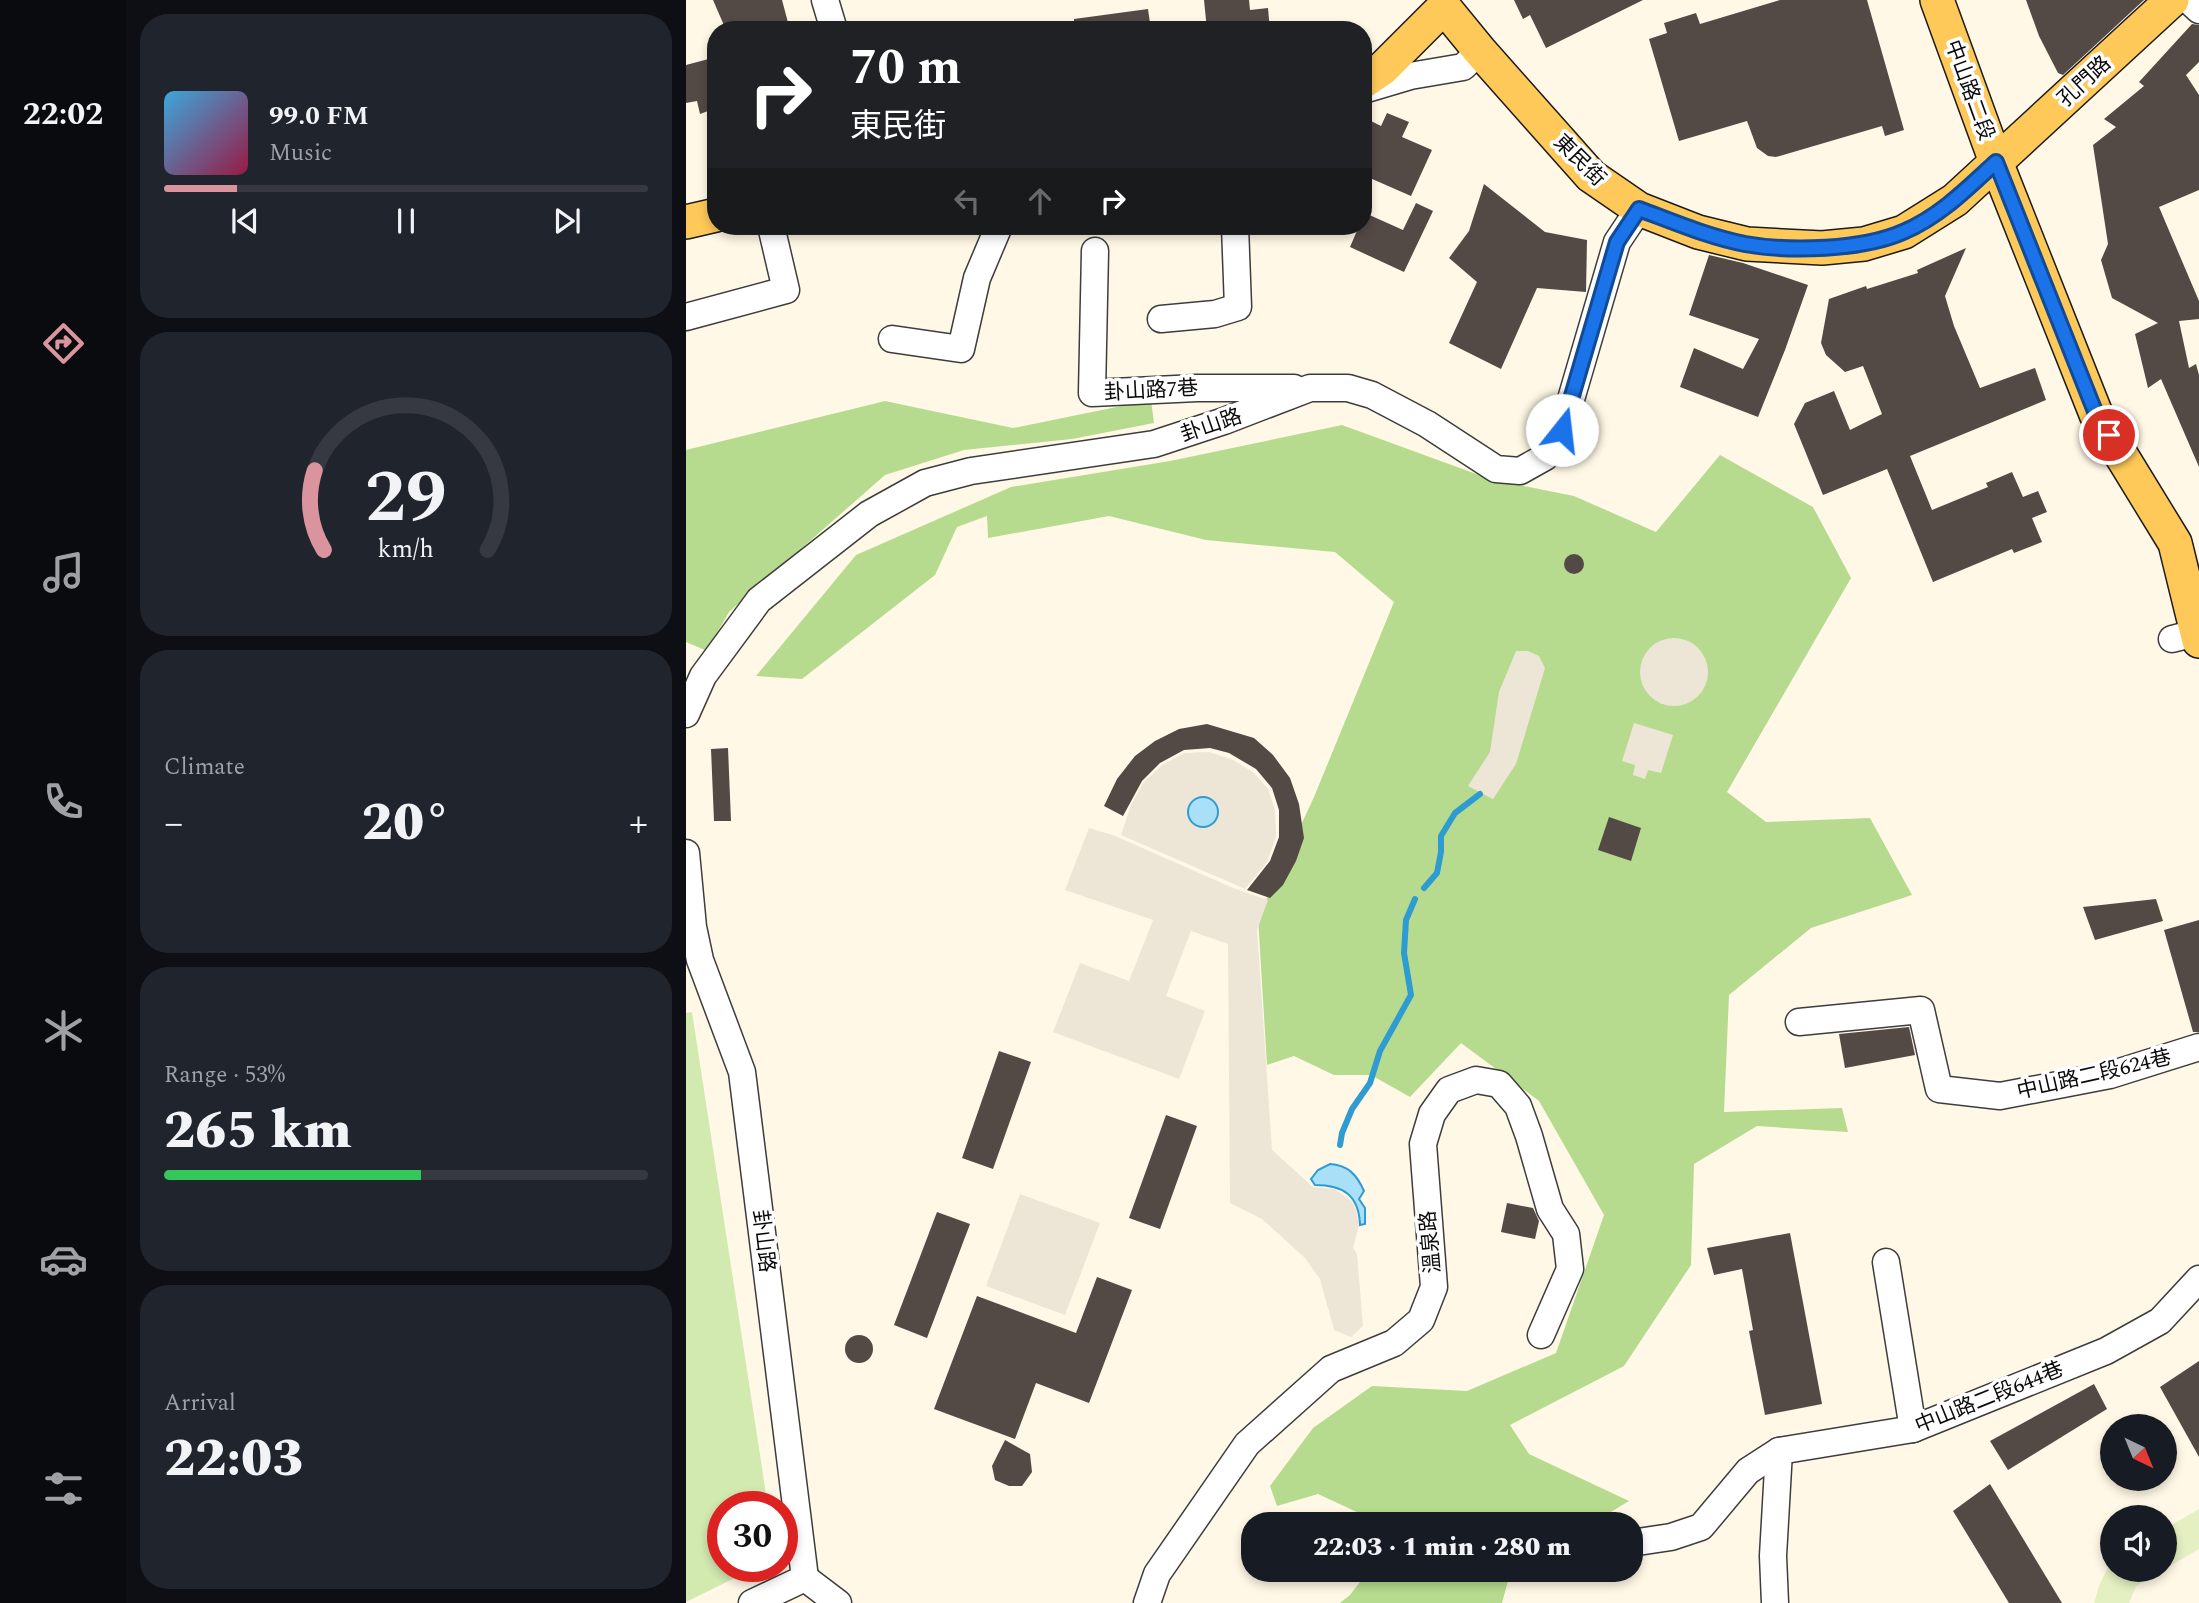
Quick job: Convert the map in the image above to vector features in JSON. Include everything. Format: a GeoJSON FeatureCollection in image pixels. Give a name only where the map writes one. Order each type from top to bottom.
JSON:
{"type":"FeatureCollection","features":[{"type":"Feature","properties":{"kind":"main road","name":"中山路二段"},"geometry":{"type":"LineString","coordinates":[[1937,0],[1996,162],[2096,414],[2175,543],[2192,637]]}},
{"type":"Feature","properties":{"kind":"main road","name":"孔門路"},"geometry":{"type":"LineString","coordinates":[[1996,162],[2172,0]]}},
{"type":"Feature","properties":{"kind":"main road","name":"東民街"},"geometry":{"type":"LineString","coordinates":[[1444,2],[1480,51],[1591,176],[1639,209],[1698,232],[1747,244],[1822,248],[1864,244],[1904,232],[1914,226],[1955,200],[1996,162]]}},
{"type":"Feature","properties":{"kind":"main road"},"geometry":{"type":"LineString","coordinates":[[1372,76],[1382,69],[1444,2]]}},
{"type":"Feature","properties":{"kind":"main road"},"geometry":{"type":"LineString","coordinates":[[686,222],[707,217]]}},
{"type":"Feature","properties":{"kind":"street"},"geometry":{"type":"LineString","coordinates":[[825,0],[831,21]]}},
{"type":"Feature","properties":{"kind":"street"},"geometry":{"type":"LineString","coordinates":[[2188,0],[2199,10]]}},
{"type":"Feature","properties":{"kind":"street"},"geometry":{"type":"LineString","coordinates":[[1372,87],[1410,76],[1463,67],[1480,51]]}},
{"type":"Feature","properties":{"kind":"street","name":"卦山路"},"geometry":{"type":"LineString","coordinates":[[686,715],[703,676],[759,600],[869,514],[925,483],[971,471],[1154,444],[1310,388],[1348,388],[1372,395],[1427,424],[1496,469],[1520,471],[1528,467],[1545,457],[1562,430],[1617,242],[1639,209]]}},
{"type":"Feature","properties":{"kind":"street"},"geometry":{"type":"LineString","coordinates":[[686,317],[786,290],[774,235]]}},
{"type":"Feature","properties":{"kind":"street"},"geometry":{"type":"LineString","coordinates":[[892,339],[961,349],[977,278],[995,235]]}},
{"type":"Feature","properties":{"kind":"street"},"geometry":{"type":"LineString","coordinates":[[1161,319],[1215,314],[1238,307],[1235,235]]}},
{"type":"Feature","properties":{"kind":"street","name":"卦山路7巷"},"geometry":{"type":"LineString","coordinates":[[1095,251],[1092,393],[1197,388],[1310,388]]}},
{"type":"Feature","properties":{"kind":"street","name":"卦山路"},"geometry":{"type":"LineString","coordinates":[[686,853],[693,927],[700,960],[742,1072],[805,1578]]}},
{"type":"Feature","properties":{"kind":"street","name":"中山路二段624巷"},"geometry":{"type":"LineString","coordinates":[[1799,1022],[1921,1010],[1939,1089],[2000,1096],[2110,1075],[2199,1047]]}},
{"type":"Feature","properties":{"kind":"street","name":"溫泉路"},"geometry":{"type":"LineString","coordinates":[[1147,1603],[1157,1574],[1247,1444],[1331,1369],[1394,1343],[1421,1320],[1434,1287],[1423,1144],[1432,1114],[1449,1090],[1476,1080],[1499,1084],[1518,1106],[1550,1209],[1566,1234],[1570,1269],[1541,1335]]}},
{"type":"Feature","properties":{"kind":"street"},"geometry":{"type":"LineString","coordinates":[[1886,1262],[1913,1429]]}},
{"type":"Feature","properties":{"kind":"street","name":"中山路二段644巷"},"geometry":{"type":"LineString","coordinates":[[1779,1451],[1913,1429],[2106,1351],[2160,1321],[2199,1279]]}},
{"type":"Feature","properties":{"kind":"street"},"geometry":{"type":"LineString","coordinates":[[1643,1542],[1671,1538],[1701,1527],[1748,1471],[1779,1451]]}},
{"type":"Feature","properties":{"kind":"street"},"geometry":{"type":"LineString","coordinates":[[1775,1603],[1773,1556],[1779,1451]]}},
{"type":"Feature","properties":{"kind":"street"},"geometry":{"type":"LineString","coordinates":[[752,1603],[805,1578],[838,1603]]}},
{"type":"Feature","properties":{"kind":"green space"},"geometry":{"type":"Polygon","coordinates":[[[1151,400],[1154,423],[1072,439],[964,450],[885,475],[729,612],[707,651],[686,642],[686,450],[885,401],[1013,428],[1151,400]]]}},
{"type":"Feature","properties":{"kind":"green space"},"geometry":{"type":"Polygon","coordinates":[[[1342,425],[1490,479],[1574,496],[1656,532],[1720,455],[1813,507],[1851,578],[1727,792],[1766,822],[1870,818],[1912,895],[1811,928],[1729,995],[1724,1112],[1842,1108],[1848,1132],[1757,1126],[1694,1164],[1691,1265],[1624,1366],[1510,1425],[1529,1454],[1629,1501],[1611,1512],[1357,1512],[1318,1494],[1277,1506],[1270,1486],[1313,1428],[1372,1386],[1467,1391],[1556,1353],[1604,1215],[1539,1101],[1461,1043],[1410,1097],[1371,1075],[1334,1075],[1294,1056],[1267,1065],[1258,917],[1314,797],[1394,602],[1335,552],[1206,540],[1109,516],[988,538],[987,516],[957,527],[935,575],[802,679],[756,676],[856,555],[1011,487],[1170,461],[1342,425]]]}},
{"type":"Feature","properties":{"kind":"green space"},"geometry":{"type":"Polygon","coordinates":[[[692,1012],[766,1491],[707,1491],[707,1582],[727,1582],[686,1602],[686,1013],[692,1012]]]}},
{"type":"Feature","properties":{"kind":"green space"},"geometry":{"type":"Polygon","coordinates":[[[2199,1509],[2199,1549],[2177,1562],[2177,1522],[2199,1509]]]}},
{"type":"Feature","properties":{"kind":"green space"},"geometry":{"type":"Polygon","coordinates":[[[1360,1582],[1508,1582],[1502,1603],[1340,1603],[1360,1582]]]}},
{"type":"Feature","properties":{"kind":"green space"},"geometry":{"type":"Polygon","coordinates":[[[2101,1582],[2143,1582],[2136,1586],[2129,1603],[2094,1603],[2101,1582]]]}},
{"type":"Feature","properties":{"kind":"shaded area"},"geometry":{"type":"Polygon","coordinates":[[[1674,638],[1687,641],[1698,648],[1705,659],[1708,672],[1705,685],[1698,696],[1687,703],[1674,706],[1661,703],[1650,696],[1643,685],[1640,672],[1643,659],[1650,648],[1661,641],[1674,638]]]}},
{"type":"Feature","properties":{"kind":"shaded area"},"geometry":{"type":"Polygon","coordinates":[[[1516,651],[1528,651],[1539,656],[1545,668],[1516,764],[1493,799],[1468,786],[1490,752],[1499,692],[1516,651]]]}},
{"type":"Feature","properties":{"kind":"shaded area"},"geometry":{"type":"Polygon","coordinates":[[[1634,723],[1673,735],[1661,773],[1648,770],[1645,779],[1633,775],[1635,765],[1622,761],[1634,723]]]}},
{"type":"Feature","properties":{"kind":"shaded area"},"geometry":{"type":"Polygon","coordinates":[[[1209,752],[1233,760],[1253,772],[1268,789],[1275,810],[1276,837],[1267,862],[1245,889],[1121,835],[1131,805],[1143,783],[1162,765],[1184,753],[1209,752]]]}},
{"type":"Feature","properties":{"kind":"shaded area"},"geometry":{"type":"Polygon","coordinates":[[[1089,828],[1113,835],[1233,888],[1268,900],[1257,930],[1272,1150],[1313,1187],[1334,1189],[1351,1200],[1356,1209],[1359,1225],[1353,1248],[1357,1254],[1363,1326],[1351,1337],[1334,1330],[1320,1279],[1305,1258],[1262,1219],[1230,1203],[1228,944],[1191,931],[1166,996],[1205,1011],[1179,1079],[1053,1032],[1080,963],[1129,981],[1153,920],[1065,890],[1089,828]]]}},
{"type":"Feature","properties":{"kind":"shaded area"},"geometry":{"type":"Polygon","coordinates":[[[1020,1194],[1100,1223],[1065,1315],[986,1286],[1020,1194]]]}},
{"type":"Feature","properties":{"kind":"water"},"geometry":{"type":"Polygon","coordinates":[[[1203,797],[1214,801],[1218,812],[1214,823],[1203,827],[1192,823],[1188,812],[1192,801],[1203,797]]]}},
{"type":"Feature","properties":{"kind":"water"},"geometry":{"type":"Polygon","coordinates":[[[1330,1164],[1347,1169],[1361,1185],[1364,1191],[1359,1199],[1365,1208],[1365,1224],[1360,1225],[1356,1206],[1348,1194],[1334,1187],[1315,1185],[1311,1179],[1318,1170],[1330,1164]]]}},
{"type":"Feature","properties":{"kind":"building"},"geometry":{"type":"Polygon","coordinates":[[[713,0],[782,0],[788,21],[722,21],[713,0]]]}},
{"type":"Feature","properties":{"kind":"building"},"geometry":{"type":"Polygon","coordinates":[[[1204,0],[1249,0],[1250,10],[1268,8],[1269,21],[1206,21],[1204,0]]]}},
{"type":"Feature","properties":{"kind":"building"},"geometry":{"type":"Polygon","coordinates":[[[1514,0],[1643,0],[1546,48],[1530,15],[1523,19],[1514,0]]]}},
{"type":"Feature","properties":{"kind":"building"},"geometry":{"type":"Polygon","coordinates":[[[1780,0],[1867,0],[1904,130],[1885,136],[1882,126],[1776,157],[1768,156],[1757,148],[1747,121],[1679,141],[1649,39],[1667,33],[1664,23],[1696,13],[1700,24],[1780,0]]]}},
{"type":"Feature","properties":{"kind":"building"},"geometry":{"type":"Polygon","coordinates":[[[2026,0],[2144,0],[2063,75],[2058,73],[2039,36],[2026,0]]]}},
{"type":"Feature","properties":{"kind":"building"},"geometry":{"type":"Polygon","coordinates":[[[1148,9],[1150,21],[1074,21],[1148,9]]]}},
{"type":"Feature","properties":{"kind":"building"},"geometry":{"type":"Polygon","coordinates":[[[2192,24],[2199,25],[2199,62],[2186,75],[2199,95],[2199,190],[2159,207],[2199,301],[2199,319],[2179,321],[2189,368],[2196,364],[2199,375],[2199,467],[2161,379],[2148,388],[2135,334],[2158,323],[2112,298],[2101,260],[2108,244],[2093,145],[2116,127],[2104,119],[2144,86],[2139,82],[2192,24]]]}},
{"type":"Feature","properties":{"kind":"building"},"geometry":{"type":"Polygon","coordinates":[[[707,59],[707,111],[700,114],[697,101],[686,103],[686,65],[707,59]]]}},
{"type":"Feature","properties":{"kind":"building"},"geometry":{"type":"Polygon","coordinates":[[[1387,113],[1409,122],[1402,137],[1432,150],[1411,196],[1372,179],[1372,122],[1381,126],[1387,113]]]}},
{"type":"Feature","properties":{"kind":"building"},"geometry":{"type":"Polygon","coordinates":[[[1484,184],[1545,232],[1587,240],[1586,292],[1537,288],[1501,369],[1449,343],[1477,282],[1449,258],[1469,231],[1484,184]]]}},
{"type":"Feature","properties":{"kind":"building"},"geometry":{"type":"Polygon","coordinates":[[[1416,203],[1433,211],[1404,272],[1350,247],[1355,235],[1372,235],[1372,216],[1403,230],[1416,203]]]}},
{"type":"Feature","properties":{"kind":"building"},"geometry":{"type":"Polygon","coordinates":[[[1966,248],[1945,296],[1954,326],[1980,388],[2035,368],[2046,400],[1910,456],[1932,510],[1988,487],[1986,483],[2012,472],[2023,497],[2038,491],[2047,512],[2032,518],[2042,542],[2014,553],[2012,549],[1933,582],[1887,469],[1823,495],[1794,424],[1805,403],[1834,391],[1850,430],[1882,414],[1863,366],[1845,372],[1826,355],[1821,343],[1829,299],[1866,286],[1867,289],[1918,273],[1917,270],[1966,248]]]}},
{"type":"Feature","properties":{"kind":"building"},"geometry":{"type":"Polygon","coordinates":[[[1709,255],[1743,263],[1808,285],[1758,417],[1680,387],[1694,348],[1743,369],[1759,339],[1689,315],[1709,255]]]}},
{"type":"Feature","properties":{"kind":"building"},"geometry":{"type":"Polygon","coordinates":[[[1574,554],[1581,557],[1584,564],[1581,571],[1574,574],[1567,571],[1564,564],[1567,557],[1574,554]]]}},
{"type":"Feature","properties":{"kind":"building"},"geometry":{"type":"Polygon","coordinates":[[[1207,724],[1254,738],[1273,755],[1290,778],[1299,804],[1304,838],[1283,885],[1270,898],[1247,890],[1270,861],[1279,837],[1279,810],[1272,788],[1256,769],[1229,753],[1210,748],[1184,750],[1160,763],[1142,781],[1123,816],[1104,806],[1117,779],[1135,756],[1155,741],[1179,729],[1207,724]]]}},
{"type":"Feature","properties":{"kind":"building"},"geometry":{"type":"Polygon","coordinates":[[[728,748],[731,821],[714,821],[711,749],[728,748]]]}},
{"type":"Feature","properties":{"kind":"building"},"geometry":{"type":"Polygon","coordinates":[[[1609,817],[1641,828],[1631,861],[1598,850],[1609,817]]]}},
{"type":"Feature","properties":{"kind":"building"},"geometry":{"type":"Polygon","coordinates":[[[2156,899],[2163,921],[2095,940],[2083,907],[2156,899]]]}},
{"type":"Feature","properties":{"kind":"building"},"geometry":{"type":"Polygon","coordinates":[[[2199,920],[2199,1032],[2193,1032],[2164,930],[2199,920]]]}},
{"type":"Feature","properties":{"kind":"building"},"geometry":{"type":"Polygon","coordinates":[[[1909,1027],[1915,1055],[1845,1068],[1839,1034],[1909,1027]]]}},
{"type":"Feature","properties":{"kind":"building"},"geometry":{"type":"Polygon","coordinates":[[[999,1051],[1031,1062],[993,1169],[962,1158],[999,1051]]]}},
{"type":"Feature","properties":{"kind":"building"},"geometry":{"type":"Polygon","coordinates":[[[1166,1115],[1197,1126],[1160,1229],[1129,1218],[1166,1115]]]}},
{"type":"Feature","properties":{"kind":"building"},"geometry":{"type":"Polygon","coordinates":[[[1507,1203],[1533,1208],[1539,1221],[1535,1239],[1501,1232],[1507,1203]]]}},
{"type":"Feature","properties":{"kind":"building"},"geometry":{"type":"Polygon","coordinates":[[[937,1212],[970,1224],[927,1338],[894,1325],[937,1212]]]}},
{"type":"Feature","properties":{"kind":"building"},"geometry":{"type":"Polygon","coordinates":[[[1790,1233],[1822,1404],[1765,1415],[1749,1331],[1753,1330],[1742,1269],[1714,1275],[1707,1248],[1790,1233]]]}},
{"type":"Feature","properties":{"kind":"building"},"geometry":{"type":"Polygon","coordinates":[[[1097,1277],[1132,1290],[1089,1403],[1036,1383],[1015,1439],[934,1409],[977,1296],[1076,1333],[1097,1277]]]}},
{"type":"Feature","properties":{"kind":"building"},"geometry":{"type":"Polygon","coordinates":[[[859,1335],[869,1339],[873,1349],[869,1359],[859,1363],[849,1359],[845,1349],[849,1339],[859,1335]]]}},
{"type":"Feature","properties":{"kind":"building"},"geometry":{"type":"Polygon","coordinates":[[[2199,1361],[2199,1457],[2177,1414],[2160,1387],[2199,1361]]]}},
{"type":"Feature","properties":{"kind":"building"},"geometry":{"type":"Polygon","coordinates":[[[2094,1384],[2107,1409],[2008,1470],[1990,1441],[2094,1384]]]}},
{"type":"Feature","properties":{"kind":"building"},"geometry":{"type":"Polygon","coordinates":[[[1005,1440],[1030,1454],[1032,1472],[1022,1486],[1009,1486],[995,1480],[992,1466],[1005,1440]]]}},
{"type":"Feature","properties":{"kind":"building"},"geometry":{"type":"Polygon","coordinates":[[[1990,1484],[2062,1603],[2009,1603],[1953,1511],[1990,1484]]]}},
{"type":"Feature","properties":{"kind":"waterway"},"geometry":{"type":"LineString","coordinates":[[1424,888],[1437,873],[1441,836],[1455,813],[1480,794]]}},
{"type":"Feature","properties":{"kind":"waterway"},"geometry":{"type":"LineString","coordinates":[[1340,1145],[1352,1109],[1370,1083],[1380,1051],[1411,995],[1404,953],[1406,920],[1415,899]]}},
{"type":"Feature","properties":{"kind":"route"},"geometry":{"type":"LineString","coordinates":[[1562,430],[1617,242],[1639,209],[1698,232],[1747,244],[1822,248],[1864,244],[1904,232],[1953,201],[1996,162],[2096,414],[2109,435]]}}]}
